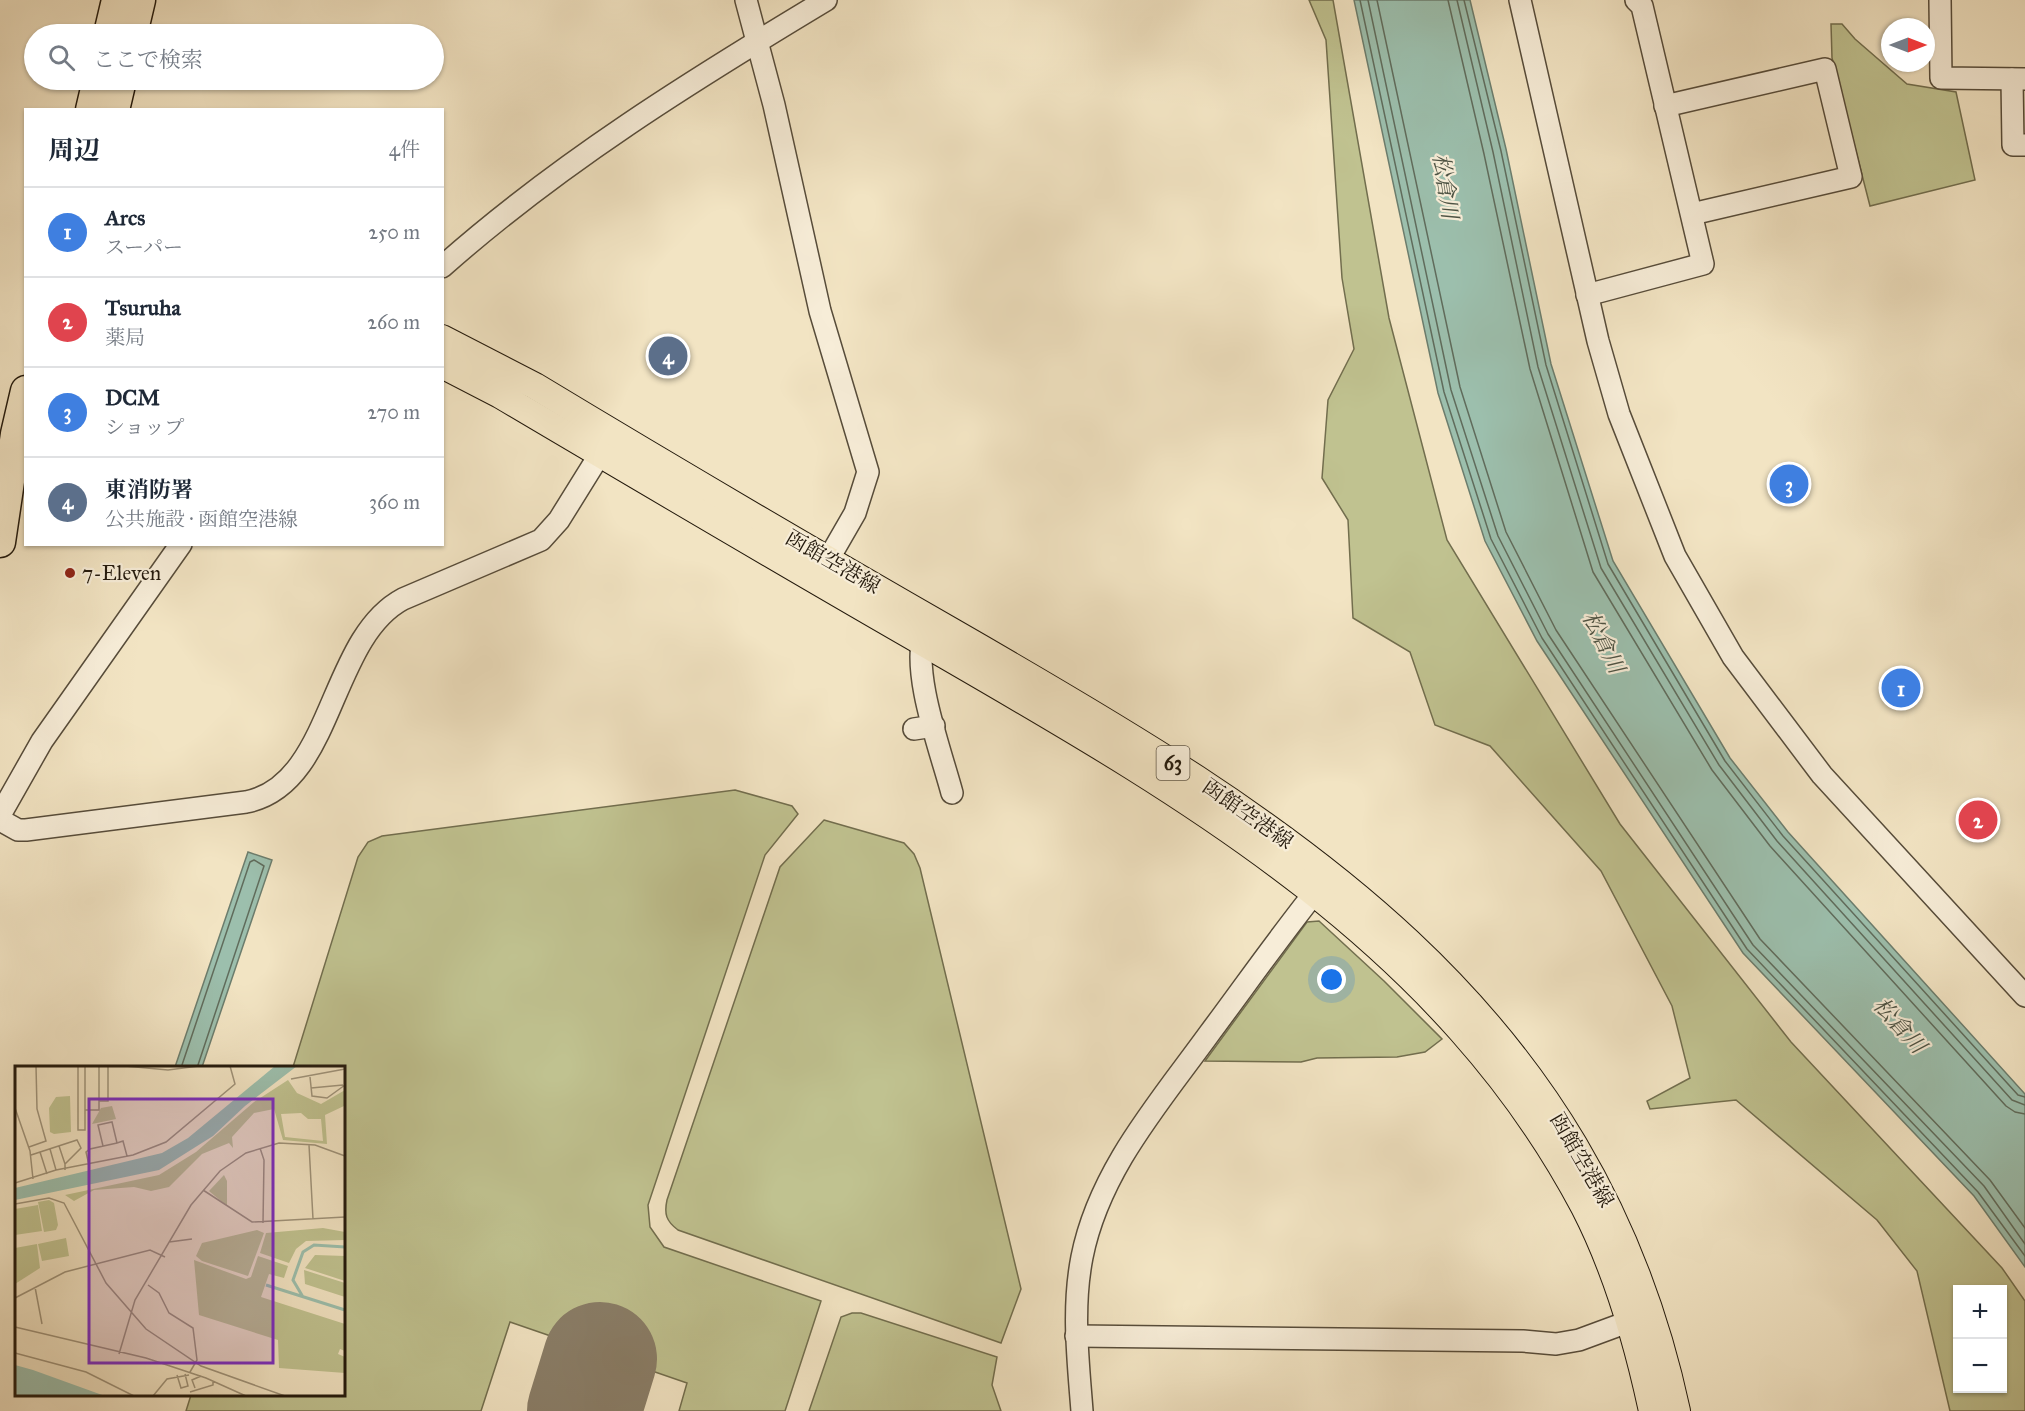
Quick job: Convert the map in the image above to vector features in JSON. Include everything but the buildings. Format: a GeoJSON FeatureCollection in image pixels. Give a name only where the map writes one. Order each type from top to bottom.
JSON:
{"type":"FeatureCollection","features":[{"type":"Feature","properties":{"kind":"highway"},"geometry":{"type":"LineString","coordinates":[[111,24],[117,0]]}},
{"type":"Feature","properties":{"kind":"highway"},"geometry":{"type":"LineString","coordinates":[[134,24],[140,0]]}},
{"type":"Feature","properties":{"kind":"highway"},"geometry":{"type":"LineString","coordinates":[[91,108],[96,90]]}},
{"type":"Feature","properties":{"kind":"highway"},"geometry":{"type":"LineString","coordinates":[[114,108],[119,90]]}},
{"type":"Feature","properties":{"kind":"highway"},"geometry":{"type":"LineString","coordinates":[[1,537],[16,434],[24,400]]}},
{"type":"Feature","properties":{"kind":"highway"},"geometry":{"type":"LineString","coordinates":[[1,537],[24,476]]}},
{"type":"Feature","properties":{"kind":"main road","name":"函館空港線"},"geometry":{"type":"LineString","coordinates":[[444,339],[525,381],[822,570]]}},
{"type":"Feature","properties":{"kind":"main road","name":"函館空港線"},"geometry":{"type":"LineString","coordinates":[[444,366],[500,395],[600,453],[822,570],[926,630],[1253,845],[1323,883],[1391,958],[1437,1003],[1524,1107],[1585,1210],[1611,1267],[1641,1317],[1677,1411]]}},
{"type":"Feature","properties":{"kind":"main road","name":"函館空港線"},"geometry":{"type":"LineString","coordinates":[[1641,1317],[1652,1411]]}},
{"type":"Feature","properties":{"kind":"street"},"geometry":{"type":"LineString","coordinates":[[746,0],[774,105],[820,311],[868,472],[855,513],[822,570]]}},
{"type":"Feature","properties":{"kind":"street"},"geometry":{"type":"LineString","coordinates":[[444,265],[530,194],[618,131],[826,0]]}},
{"type":"Feature","properties":{"kind":"street"},"geometry":{"type":"LineString","coordinates":[[1522,0],[1587,295],[1619,414],[1675,556],[1733,657],[1822,775],[2025,996]]}},
{"type":"Feature","properties":{"kind":"street"},"geometry":{"type":"LineString","coordinates":[[1587,295],[1703,264],[1642,6],[1636,0]]}},
{"type":"Feature","properties":{"kind":"street"},"geometry":{"type":"LineString","coordinates":[[1940,0],[1941,78],[2018,79],[2013,145],[2025,145]]}},
{"type":"Feature","properties":{"kind":"street"},"geometry":{"type":"LineString","coordinates":[[1665,106],[1825,69],[1851,177],[1692,214]]}},
{"type":"Feature","properties":{"kind":"street"},"geometry":{"type":"LineString","coordinates":[[0,820],[18,830],[26,830],[246,802],[277,790],[297,770],[366,635],[382,612],[403,599],[541,540],[559,520],[600,453]]}},
{"type":"Feature","properties":{"kind":"street"},"geometry":{"type":"LineString","coordinates":[[0,815],[42,741],[180,546]]}},
{"type":"Feature","properties":{"kind":"street"},"geometry":{"type":"LineString","coordinates":[[926,630],[921,674],[924,727],[952,793]]}},
{"type":"Feature","properties":{"kind":"street"},"geometry":{"type":"LineString","coordinates":[[1082,1411],[1077,1336],[1078,1285],[1090,1225],[1115,1168],[1145,1121],[1323,883]]}},
{"type":"Feature","properties":{"kind":"street"},"geometry":{"type":"LineString","coordinates":[[1077,1336],[1523,1341],[1556,1344],[1594,1336],[1641,1317]]}},
{"type":"Feature","properties":{"kind":"shaded area"},"geometry":{"type":"Polygon","coordinates":[[[1309,0],[1333,0],[1389,318],[1447,540],[1620,824],[1791,1042],[2002,1268],[2025,1301],[2025,1411],[1950,1411],[1917,1271],[1877,1220],[1736,1100],[1650,1109],[1647,1101],[1690,1078],[1672,1006],[1601,871],[1490,746],[1435,725],[1410,652],[1353,618],[1348,520],[1322,478],[1328,400],[1354,349],[1342,278],[1326,40],[1309,0]]]}},
{"type":"Feature","properties":{"kind":"shaded area"},"geometry":{"type":"Polygon","coordinates":[[[1831,24],[1842,24],[1855,39],[1881,62],[1881,72],[1893,72],[1907,84],[1956,92],[1975,180],[1870,206],[1832,58],[1831,24]]]}},
{"type":"Feature","properties":{"kind":"shaded area"},"geometry":{"type":"Polygon","coordinates":[[[735,790],[792,806],[798,814],[765,855],[648,1205],[650,1227],[664,1247],[821,1301],[785,1411],[679,1411],[687,1383],[510,1322],[481,1411],[186,1411],[191,1396],[345,1396],[345,1066],[293,1066],[358,857],[368,842],[382,836],[735,790]]]}},
{"type":"Feature","properties":{"kind":"shaded area"},"geometry":{"type":"Polygon","coordinates":[[[824,820],[904,843],[914,854],[920,868],[1021,1289],[1001,1343],[678,1230],[667,1217],[667,1200],[780,867],[824,820]]]}},
{"type":"Feature","properties":{"kind":"shaded area"},"geometry":{"type":"Polygon","coordinates":[[[1319,921],[1442,1039],[1425,1052],[1397,1057],[1317,1058],[1301,1062],[1205,1061],[1307,922],[1319,921]]]}},
{"type":"Feature","properties":{"kind":"shaded area"},"geometry":{"type":"Polygon","coordinates":[[[861,1313],[997,1357],[992,1385],[1001,1411],[809,1411],[841,1317],[861,1313]]]}},
{"type":"Feature","properties":{"kind":"water","name":"松倉川"},"geometry":{"type":"Polygon","coordinates":[[[1354,0],[1470,0],[1506,149],[1551,364],[1613,561],[1730,758],[1788,832],[2025,1094],[2025,1267],[1974,1196],[1743,953],[1537,641],[1485,541],[1438,393],[1354,0]]]}},
{"type":"Feature","properties":{"kind":"water"},"geometry":{"type":"Polygon","coordinates":[[[248,852],[272,860],[202,1066],[175,1066],[248,852]]]}},
{"type":"Feature","properties":{"kind":"runway"},"geometry":{"type":"LineString","coordinates":[[584,1411],[600,1359]]}},
{"type":"Feature","properties":{"kind":"place","name":"東消防署"},"geometry":{"type":"Point","coordinates":[668,356]}},
{"type":"Feature","properties":{"kind":"place","name":"DCM"},"geometry":{"type":"Point","coordinates":[1789,484]}},
{"type":"Feature","properties":{"kind":"place","name":"7-Eleven"},"geometry":{"type":"Point","coordinates":[70,573]}},
{"type":"Feature","properties":{"kind":"place","name":"Arcs"},"geometry":{"type":"Point","coordinates":[1901,688]}},
{"type":"Feature","properties":{"kind":"place","name":"Tsuruha"},"geometry":{"type":"Point","coordinates":[1978,820]}}]}
